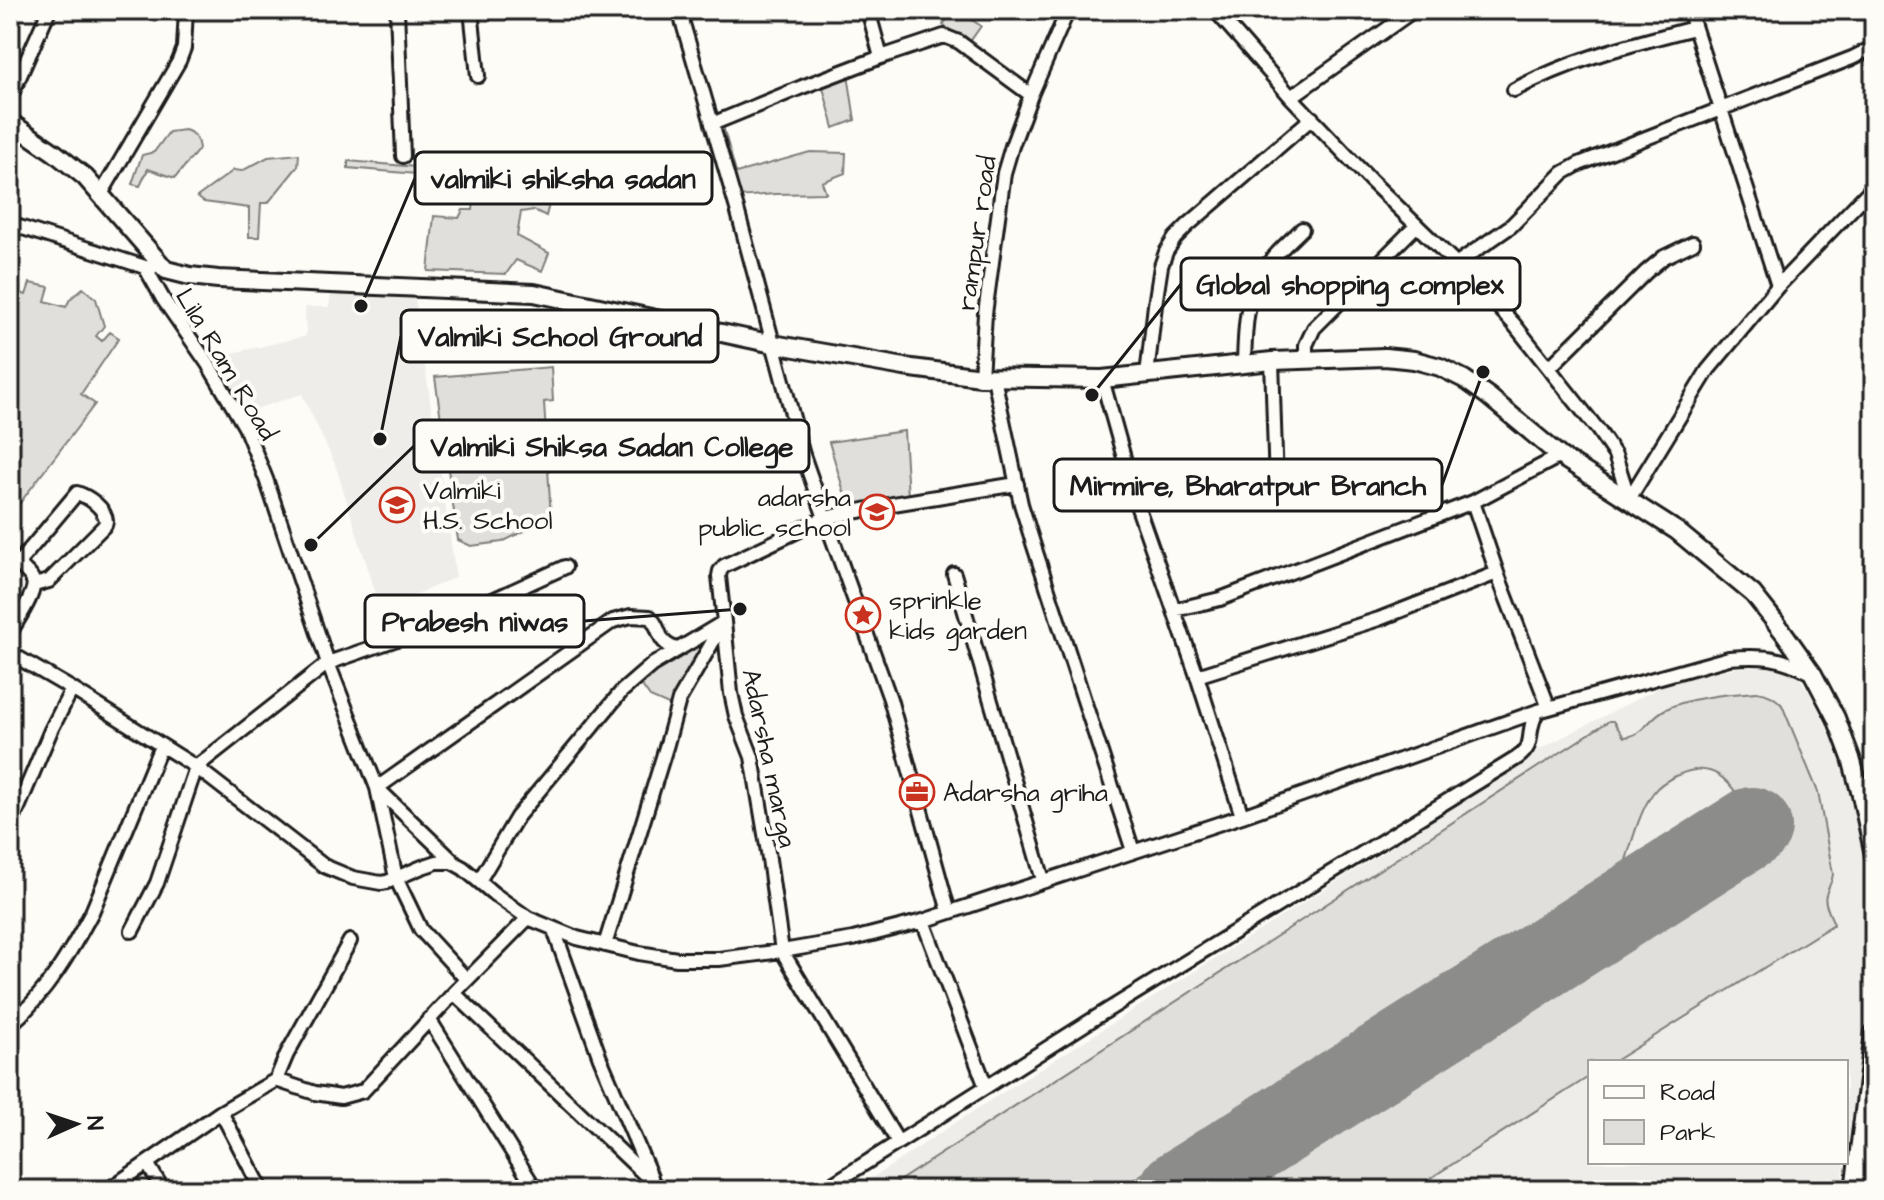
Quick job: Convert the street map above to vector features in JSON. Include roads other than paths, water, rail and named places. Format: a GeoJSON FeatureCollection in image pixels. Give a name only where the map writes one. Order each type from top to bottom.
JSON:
{"type":"FeatureCollection","features":[{"type":"Feature","properties":{"kind":"main road"},"geometry":{"type":"LineString","coordinates":[[10,122],[85,177],[166,270],[190,276],[534,293],[773,344],[904,367],[988,377],[1102,379],[1272,361],[1385,357],[1440,367],[1488,396],[1560,456],[1677,531],[1753,594],[1813,674],[1836,718],[1851,758],[1874,855]]}},
{"type":"Feature","properties":{"kind":"main road"},"geometry":{"type":"LineString","coordinates":[[1854,1190],[1874,1033]]}},
{"type":"Feature","properties":{"kind":"street"},"geometry":{"type":"LineString","coordinates":[[10,98],[49,10]]}},
{"type":"Feature","properties":{"kind":"street"},"geometry":{"type":"LineString","coordinates":[[99,193],[179,61],[184,48],[186,10]]}},
{"type":"Feature","properties":{"kind":"street"},"geometry":{"type":"LineString","coordinates":[[397,10],[403,156]]}},
{"type":"Feature","properties":{"kind":"street"},"geometry":{"type":"LineString","coordinates":[[471,10],[478,76]]}},
{"type":"Feature","properties":{"kind":"street"},"geometry":{"type":"LineString","coordinates":[[679,10],[737,209],[803,455],[890,699],[949,912]]}},
{"type":"Feature","properties":{"kind":"street"},"geometry":{"type":"LineString","coordinates":[[868,10],[881,57]]}},
{"type":"Feature","properties":{"kind":"street","name":"rampur road"},"geometry":{"type":"LineString","coordinates":[[1068,10],[1031,95],[1004,173],[985,314],[988,377],[1033,543],[1133,851]]}},
{"type":"Feature","properties":{"kind":"street"},"geometry":{"type":"LineString","coordinates":[[1215,10],[1291,97],[1513,323],[1615,455],[1629,499]]}},
{"type":"Feature","properties":{"kind":"street"},"geometry":{"type":"LineString","coordinates":[[1291,97],[1414,10]]}},
{"type":"Feature","properties":{"kind":"street"},"geometry":{"type":"LineString","coordinates":[[1689,10],[1778,286]]}},
{"type":"Feature","properties":{"kind":"street"},"geometry":{"type":"LineString","coordinates":[[1514,90],[1552,70],[1596,54],[1694,28]]}},
{"type":"Feature","properties":{"kind":"street"},"geometry":{"type":"LineString","coordinates":[[712,124],[881,57],[944,36],[959,42],[1031,95]]}},
{"type":"Feature","properties":{"kind":"street"},"geometry":{"type":"LineString","coordinates":[[1456,264],[1511,226],[1570,169],[1874,47]]}},
{"type":"Feature","properties":{"kind":"street"},"geometry":{"type":"LineString","coordinates":[[1147,375],[1161,266],[1166,252],[1188,225],[1312,118]]}},
{"type":"Feature","properties":{"kind":"street"},"geometry":{"type":"LineString","coordinates":[[1629,499],[1708,370],[1778,286],[1874,186]]}},
{"type":"Feature","properties":{"kind":"street"},"geometry":{"type":"LineString","coordinates":[[10,224],[145,267],[166,270]]}},
{"type":"Feature","properties":{"kind":"street"},"geometry":{"type":"LineString","coordinates":[[1306,360],[1306,345],[1314,328],[1416,226]]}},
{"type":"Feature","properties":{"kind":"street"},"geometry":{"type":"LineString","coordinates":[[1244,364],[1249,304],[1255,285],[1273,258],[1302,229]]}},
{"type":"Feature","properties":{"kind":"street"},"geometry":{"type":"LineString","coordinates":[[1550,367],[1646,272],[1664,257],[1693,243]]}},
{"type":"Feature","properties":{"kind":"street","name":"Lila Ram Road"},"geometry":{"type":"LineString","coordinates":[[145,267],[245,427],[266,479],[328,663],[377,788],[457,864],[528,918],[554,930],[605,945],[677,959],[719,959],[853,939],[923,921],[1242,816],[1544,710],[1729,658],[1748,656],[1790,661],[1813,674]]}},
{"type":"Feature","properties":{"kind":"street"},"geometry":{"type":"LineString","coordinates":[[1272,361],[1276,486]]}},
{"type":"Feature","properties":{"kind":"street"},"geometry":{"type":"LineString","coordinates":[[1102,379],[1138,508],[1242,816]]}},
{"type":"Feature","properties":{"kind":"street"},"geometry":{"type":"LineString","coordinates":[[1174,610],[1220,599],[1473,502],[1560,456]]}},
{"type":"Feature","properties":{"kind":"street"},"geometry":{"type":"LineString","coordinates":[[825,518],[1017,484]]}},
{"type":"Feature","properties":{"kind":"street"},"geometry":{"type":"LineString","coordinates":[[10,633],[34,590],[31,577],[21,566],[22,558],[77,493],[85,496],[104,511],[105,525],[55,576],[34,585]]}},
{"type":"Feature","properties":{"kind":"street"},"geometry":{"type":"LineString","coordinates":[[823,1190],[1526,752],[1531,738],[1531,724],[1544,710],[1473,502]]}},
{"type":"Feature","properties":{"kind":"street","name":"Adarsha marga"},"geometry":{"type":"LineString","coordinates":[[782,951],[752,757],[736,716],[731,693],[719,576],[724,566],[825,518]]}},
{"type":"Feature","properties":{"kind":"street"},"geometry":{"type":"LineString","coordinates":[[132,931],[157,883],[196,767],[328,663],[440,624],[565,567]]}},
{"type":"Feature","properties":{"kind":"street"},"geometry":{"type":"LineString","coordinates":[[1197,676],[1379,619],[1497,573]]}},
{"type":"Feature","properties":{"kind":"street"},"geometry":{"type":"LineString","coordinates":[[954,574],[1043,880]]}},
{"type":"Feature","properties":{"kind":"street"},"geometry":{"type":"LineString","coordinates":[[467,980],[421,930],[396,878],[377,788],[613,621],[631,616],[650,617],[663,642],[677,649]]}},
{"type":"Feature","properties":{"kind":"street"},"geometry":{"type":"LineString","coordinates":[[479,881],[517,817],[622,691],[652,665],[724,622]]}},
{"type":"Feature","properties":{"kind":"street"},"geometry":{"type":"LineString","coordinates":[[605,945],[679,700],[724,622]]}},
{"type":"Feature","properties":{"kind":"street"},"geometry":{"type":"LineString","coordinates":[[10,653],[196,767],[324,866],[344,875],[387,882],[437,862],[457,864]]}},
{"type":"Feature","properties":{"kind":"street"},"geometry":{"type":"LineString","coordinates":[[10,827],[72,689]]}},
{"type":"Feature","properties":{"kind":"street"},"geometry":{"type":"LineString","coordinates":[[10,1025],[44,989],[65,960],[92,912],[161,746]]}},
{"type":"Feature","properties":{"kind":"street"},"geometry":{"type":"LineString","coordinates":[[276,1080],[315,1093],[341,1097],[363,1091],[528,918]]}},
{"type":"Feature","properties":{"kind":"street"},"geometry":{"type":"LineString","coordinates":[[923,921],[986,1087]]}},
{"type":"Feature","properties":{"kind":"street"},"geometry":{"type":"LineString","coordinates":[[554,930],[600,1058],[658,1187]]}},
{"type":"Feature","properties":{"kind":"street"},"geometry":{"type":"LineString","coordinates":[[108,1190],[221,1112],[276,1080],[287,1054],[350,941]]}},
{"type":"Feature","properties":{"kind":"street"},"geometry":{"type":"LineString","coordinates":[[782,951],[898,1142]]}},
{"type":"Feature","properties":{"kind":"street"},"geometry":{"type":"LineString","coordinates":[[454,993],[658,1187]]}},
{"type":"Feature","properties":{"kind":"street"},"geometry":{"type":"LineString","coordinates":[[429,1019],[536,1190]]}},
{"type":"Feature","properties":{"kind":"street"},"geometry":{"type":"LineString","coordinates":[[221,1112],[262,1190]]}},
{"type":"Feature","properties":{"kind":"street"},"geometry":{"type":"LineString","coordinates":[[147,1163],[163,1190]]}},
{"type":"Feature","properties":{"kind":"place","name":"valmiki shiksha sadan"},"geometry":{"type":"Point","coordinates":[361,306]}},
{"type":"Feature","properties":{"kind":"place","name":"Mirmire, Bharatpur Branch"},"geometry":{"type":"Point","coordinates":[1483,372]}},
{"type":"Feature","properties":{"kind":"place","name":"Global shopping complex"},"geometry":{"type":"Point","coordinates":[1092,395]}},
{"type":"Feature","properties":{"kind":"place","name":"Valmiki School Ground"},"geometry":{"type":"Point","coordinates":[380,439]}},
{"type":"Feature","properties":{"kind":"place","name":"Valmiki H.S. School"},"geometry":{"type":"Point","coordinates":[397,505]}},
{"type":"Feature","properties":{"kind":"place","name":"adarsha public school"},"geometry":{"type":"Point","coordinates":[877,512]}},
{"type":"Feature","properties":{"kind":"place","name":"Valmiki Shiksa Sadan College"},"geometry":{"type":"Point","coordinates":[311,545]}},
{"type":"Feature","properties":{"kind":"place","name":"Prabesh niwas"},"geometry":{"type":"Point","coordinates":[740,609]}},
{"type":"Feature","properties":{"kind":"place","name":"sprinkle kids garden"},"geometry":{"type":"Point","coordinates":[863,615]}},
{"type":"Feature","properties":{"kind":"place","name":"Adarsha griha"},"geometry":{"type":"Point","coordinates":[917,792]}}]}
